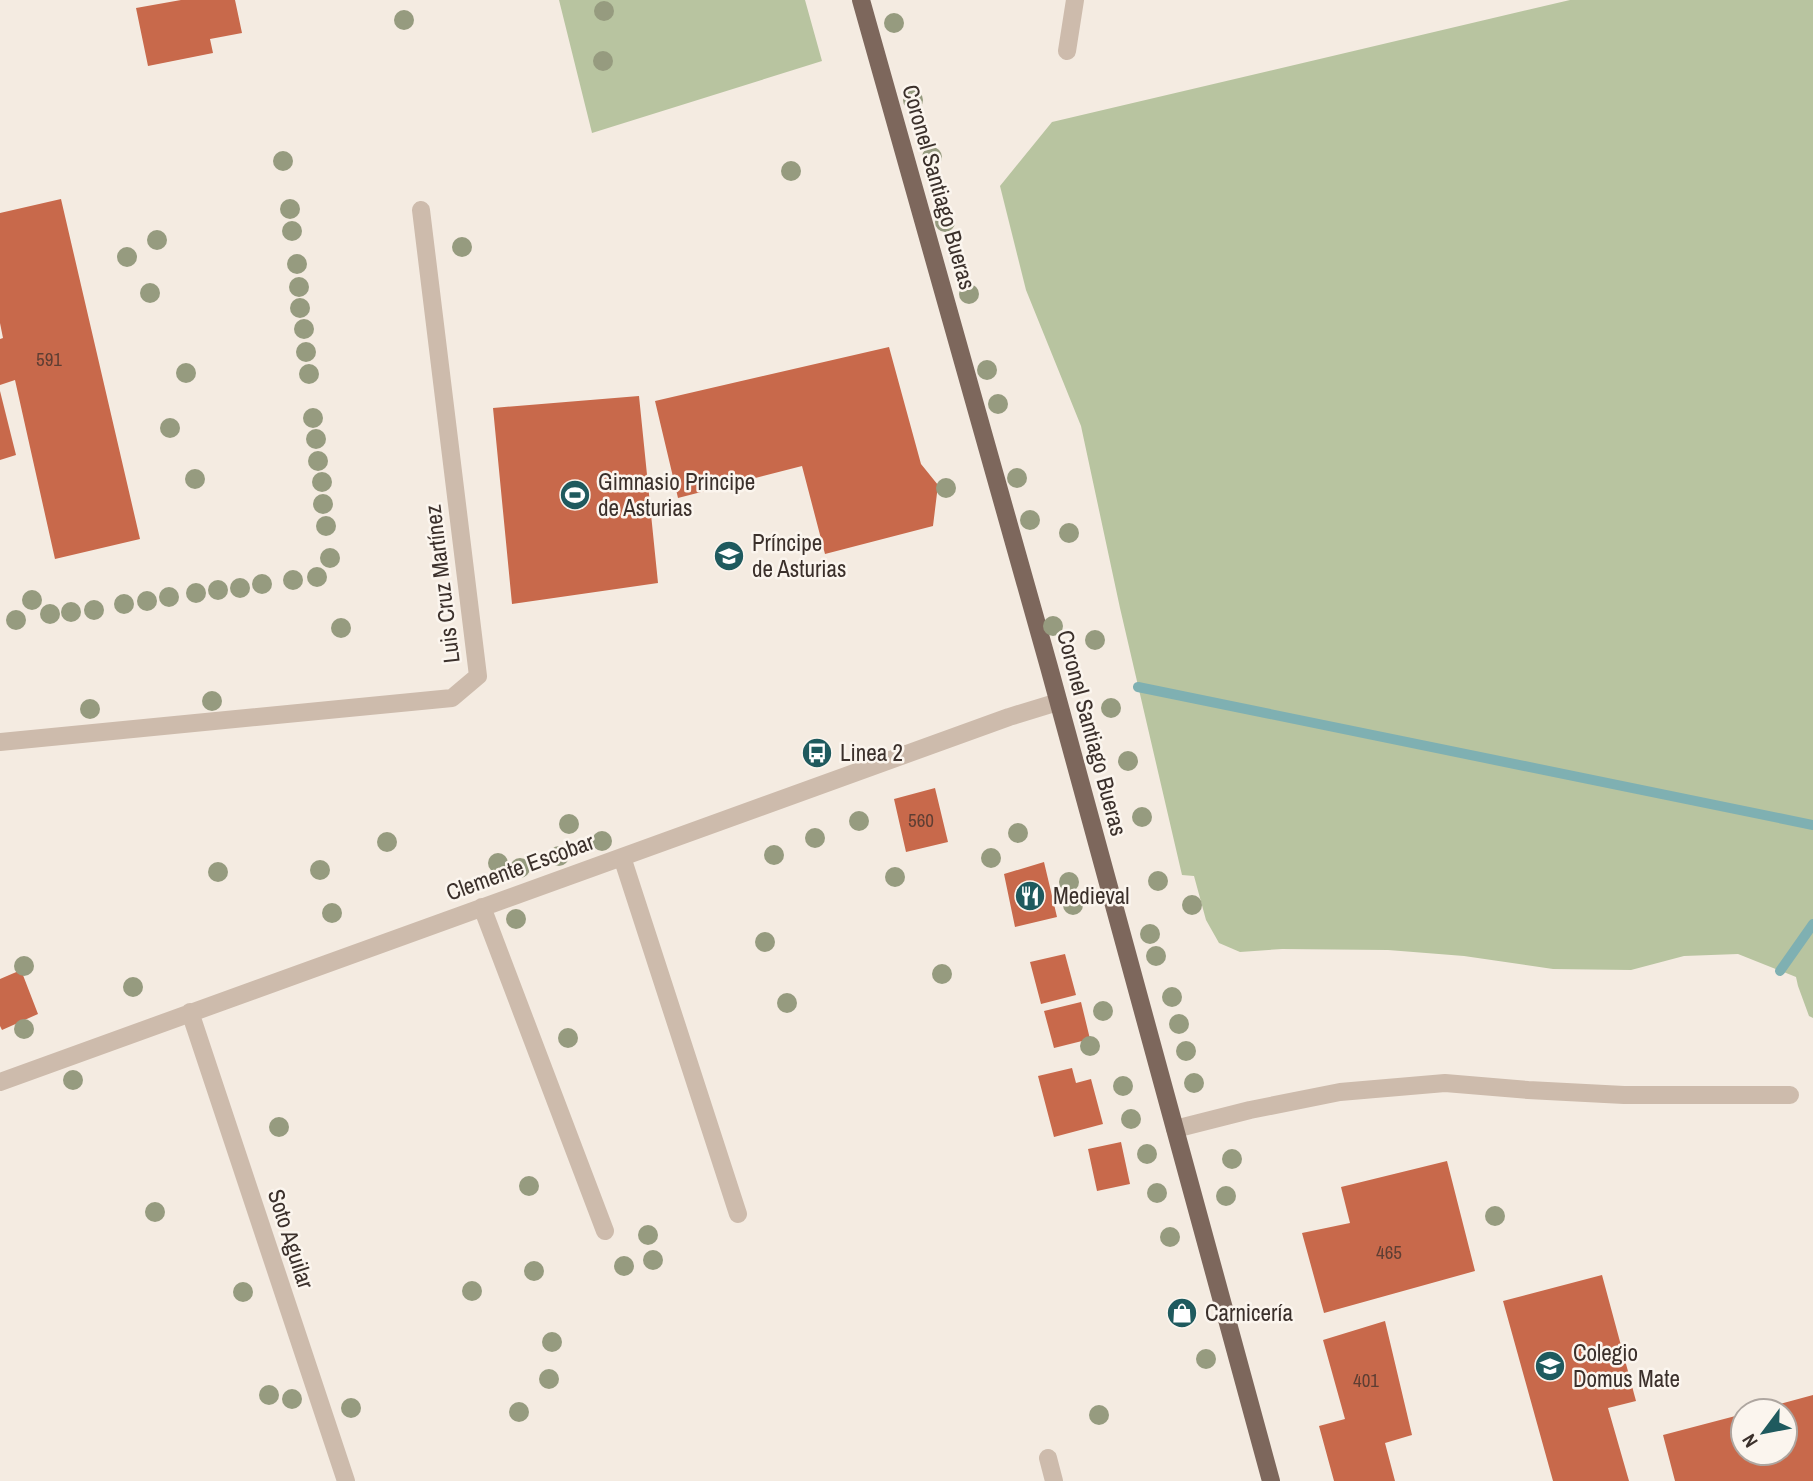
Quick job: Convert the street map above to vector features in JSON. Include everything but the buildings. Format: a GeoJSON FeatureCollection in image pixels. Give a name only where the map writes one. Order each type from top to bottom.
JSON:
{"type":"FeatureCollection","features":[{"type":"Feature","properties":{"kind":"main road","name":"Coronel Santiago Bueras"},"geometry":{"type":"LineString","coordinates":[[861,0],[1058,702],[1271,1481]]}},
{"type":"Feature","properties":{"kind":"street"},"geometry":{"type":"LineString","coordinates":[[1067,51],[1074,0]]}},
{"type":"Feature","properties":{"kind":"street","name":"Luis Cruz Martínez"},"geometry":{"type":"LineString","coordinates":[[0,742],[452,698],[478,677],[421,210]]}},
{"type":"Feature","properties":{"kind":"street","name":"Clemente Escobar"},"geometry":{"type":"LineString","coordinates":[[0,1082],[1009,717],[1058,702]]}},
{"type":"Feature","properties":{"kind":"street"},"geometry":{"type":"LineString","coordinates":[[622,857],[738,1214]]}},
{"type":"Feature","properties":{"kind":"street"},"geometry":{"type":"LineString","coordinates":[[482,907],[605,1231]]}},
{"type":"Feature","properties":{"kind":"street","name":"Soto Aguilar"},"geometry":{"type":"LineString","coordinates":[[190,1012],[346,1481]]}},
{"type":"Feature","properties":{"kind":"street"},"geometry":{"type":"LineString","coordinates":[[1175,1129],[1250,1110],[1340,1092],[1445,1083],[1624,1095],[1790,1095]]}},
{"type":"Feature","properties":{"kind":"street"},"geometry":{"type":"LineString","coordinates":[[1048,1458],[1054,1481]]}},
{"type":"Feature","properties":{"kind":"green space"},"geometry":{"type":"Polygon","coordinates":[[[559,0],[805,0],[822,61],[592,133],[559,0]]]}},
{"type":"Feature","properties":{"kind":"green space"},"geometry":{"type":"Polygon","coordinates":[[[1570,0],[1813,0],[1813,1018],[1809,1016],[1796,977],[1738,954],[1684,956],[1631,970],[1553,969],[1464,956],[1388,950],[1282,949],[1240,952],[1219,943],[1206,920],[1194,876],[1182,875],[1081,426],[1026,290],[1000,186],[1052,122],[1570,0]]]}},
{"type":"Feature","properties":{"kind":"waterway"},"geometry":{"type":"LineString","coordinates":[[1138,687],[1813,825]]}},
{"type":"Feature","properties":{"kind":"waterway"},"geometry":{"type":"LineString","coordinates":[[1780,971],[1813,924]]}},
{"type":"Feature","properties":{"kind":"place","name":"Gimnasio Principe de Asturias"},"geometry":{"type":"Point","coordinates":[575,495]}},
{"type":"Feature","properties":{"kind":"place","name":"Príncipe de Asturias"},"geometry":{"type":"Point","coordinates":[729,556]}},
{"type":"Feature","properties":{"kind":"place","name":"Linea 2"},"geometry":{"type":"Point","coordinates":[817,753]}},
{"type":"Feature","properties":{"kind":"place","name":"Medieval"},"geometry":{"type":"Point","coordinates":[1030,896]}},
{"type":"Feature","properties":{"kind":"place","name":"Carnicería"},"geometry":{"type":"Point","coordinates":[1182,1313]}},
{"type":"Feature","properties":{"kind":"place","name":"Colegio Domus Mate"},"geometry":{"type":"Point","coordinates":[1550,1366]}}]}
